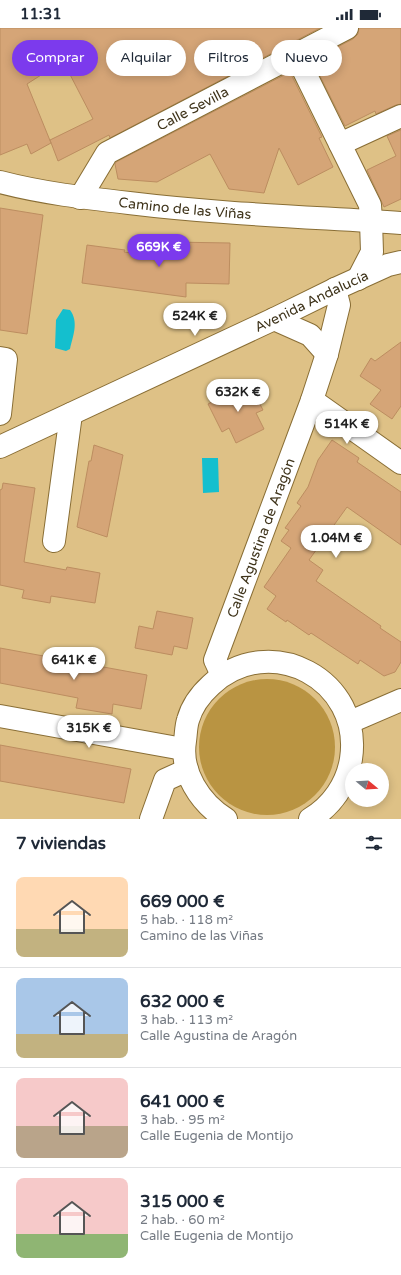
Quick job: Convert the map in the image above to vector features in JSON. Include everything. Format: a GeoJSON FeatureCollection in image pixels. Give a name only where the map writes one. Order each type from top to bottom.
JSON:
{"type":"FeatureCollection","features":[{"type":"Feature","properties":{"kind":"street","name":"Calle Sevilla"},"geometry":{"type":"LineString","coordinates":[[324,40],[347,28]]}},
{"type":"Feature","properties":{"kind":"street","name":"Calle Sevilla"},"geometry":{"type":"LineString","coordinates":[[80,198],[107,153],[271,68]]}},
{"type":"Feature","properties":{"kind":"street"},"geometry":{"type":"LineString","coordinates":[[306,76],[370,205],[372,252],[358,279]]}},
{"type":"Feature","properties":{"kind":"street"},"geometry":{"type":"LineString","coordinates":[[340,144],[401,116]]}},
{"type":"Feature","properties":{"kind":"street","name":"Camino de las Viñas"},"geometry":{"type":"LineString","coordinates":[[0,182],[32,191],[186,210],[401,223]]}},
{"type":"Feature","properties":{"kind":"street","name":"Avenida Andalucía"},"geometry":{"type":"LineString","coordinates":[[0,447],[335,289],[388,265],[401,262]]}},
{"type":"Feature","properties":{"kind":"street","name":"Calle Agustina de Aragón"},"geometry":{"type":"LineString","coordinates":[[222,676],[215,660],[312,400],[327,354],[339,305],[335,289]]}},
{"type":"Feature","properties":{"kind":"street"},"geometry":{"type":"LineString","coordinates":[[274,319],[310,335],[327,354]]}},
{"type":"Feature","properties":{"kind":"street"},"geometry":{"type":"LineString","coordinates":[[0,358],[6,359],[0,414]]}},
{"type":"Feature","properties":{"kind":"street"},"geometry":{"type":"LineString","coordinates":[[312,400],[401,463]]}},
{"type":"Feature","properties":{"kind":"street"},"geometry":{"type":"LineString","coordinates":[[54,541],[71,414]]}},
{"type":"Feature","properties":{"kind":"street"},"geometry":{"type":"LineString","coordinates":[[226,819],[215,812],[198,793],[185,760],[188,720],[201,695],[222,676],[245,664],[268,661],[291,664],[312,674],[330,688],[338,698],[350,722],[353,745],[350,770],[339,793],[322,812],[310,819]]}},
{"type":"Feature","properties":{"kind":"street"},"geometry":{"type":"LineString","coordinates":[[350,722],[401,700]]}},
{"type":"Feature","properties":{"kind":"street"},"geometry":{"type":"LineString","coordinates":[[0,716],[185,760]]}},
{"type":"Feature","properties":{"kind":"street"},"geometry":{"type":"LineString","coordinates":[[151,819],[165,780],[185,760]]}},
{"type":"Feature","properties":{"kind":"shaded area"},"geometry":{"type":"Polygon","coordinates":[[[260,679],[274,679],[293,684],[305,690],[320,704],[330,721],[334,734],[334,760],[330,773],[324,785],[310,800],[305,804],[287,812],[274,815],[260,815],[241,810],[229,804],[214,790],[210,785],[202,767],[199,754],[199,740],[204,721],[210,709],[224,694],[229,690],[247,682],[260,679]]]}},
{"type":"Feature","properties":{"kind":"water"},"geometry":{"type":"Polygon","coordinates":[[[63,309],[70,310],[75,324],[70,349],[66,351],[55,348],[56,320],[63,309]]]}},
{"type":"Feature","properties":{"kind":"water"},"geometry":{"type":"Polygon","coordinates":[[[202,458],[218,458],[219,492],[203,493],[202,458]]]}},
{"type":"Feature","properties":{"kind":"building"},"geometry":{"type":"Polygon","coordinates":[[[0,28],[320,28],[297,40],[271,40],[271,54],[263,58],[263,40],[194,40],[194,76],[228,76],[110,138],[109,135],[58,161],[50,140],[93,119],[71,76],[98,76],[98,40],[12,40],[12,76],[40,76],[27,84],[51,143],[31,154],[27,144],[0,155],[0,28]]]}},
{"type":"Feature","properties":{"kind":"building"},"geometry":{"type":"Polygon","coordinates":[[[359,28],[401,28],[401,104],[376,114],[375,111],[345,126],[320,76],[342,76],[342,45],[353,39],[358,34],[359,28]]]}},
{"type":"Feature","properties":{"kind":"building"},"geometry":{"type":"Polygon","coordinates":[[[282,76],[292,76],[322,137],[319,138],[333,167],[298,185],[279,148],[264,193],[229,189],[210,154],[157,182],[118,179],[115,164],[116,162],[282,76]]]}},
{"type":"Feature","properties":{"kind":"building"},"geometry":{"type":"Polygon","coordinates":[[[401,130],[401,199],[384,207],[367,170],[396,156],[387,136],[401,130]]]}},
{"type":"Feature","properties":{"kind":"building"},"geometry":{"type":"Polygon","coordinates":[[[0,208],[43,215],[27,334],[0,330],[0,208]]]}},
{"type":"Feature","properties":{"kind":"building"},"geometry":{"type":"Polygon","coordinates":[[[171,242],[230,243],[229,284],[186,283],[186,297],[82,283],[87,245],[125,250],[124,252],[171,258],[171,242]]]}},
{"type":"Feature","properties":{"kind":"building"},"geometry":{"type":"Polygon","coordinates":[[[401,342],[401,406],[392,419],[370,404],[381,390],[360,376],[371,358],[375,361],[401,342]]]}},
{"type":"Feature","properties":{"kind":"building"},"geometry":{"type":"Polygon","coordinates":[[[249,383],[263,410],[256,413],[264,429],[236,443],[229,428],[222,432],[208,404],[249,383]]]}},
{"type":"Feature","properties":{"kind":"building"},"geometry":{"type":"Polygon","coordinates":[[[332,440],[359,458],[357,462],[401,492],[401,545],[347,507],[309,560],[323,570],[316,581],[381,626],[380,628],[401,642],[401,662],[395,672],[384,676],[360,660],[358,664],[311,633],[309,635],[267,609],[276,596],[264,587],[291,548],[281,541],[289,530],[285,528],[301,506],[297,503],[308,487],[318,460],[332,440]]]}},
{"type":"Feature","properties":{"kind":"building"},"geometry":{"type":"Polygon","coordinates":[[[94,445],[123,455],[107,537],[77,527],[89,461],[91,461],[94,445]]]}},
{"type":"Feature","properties":{"kind":"building"},"geometry":{"type":"Polygon","coordinates":[[[3,483],[35,488],[24,562],[66,570],[67,567],[100,573],[95,603],[51,596],[50,603],[22,598],[24,590],[0,585],[0,490],[2,489],[3,483]]]}},
{"type":"Feature","properties":{"kind":"building"},"geometry":{"type":"Polygon","coordinates":[[[157,611],[193,618],[187,649],[174,646],[172,655],[135,648],[139,626],[153,629],[157,611]]]}},
{"type":"Feature","properties":{"kind":"building"},"geometry":{"type":"Polygon","coordinates":[[[0,648],[147,675],[141,709],[113,704],[112,714],[76,708],[78,698],[0,683],[0,648]]]}},
{"type":"Feature","properties":{"kind":"building"},"geometry":{"type":"Polygon","coordinates":[[[0,745],[131,769],[124,803],[0,781],[0,745]]]}}]}
